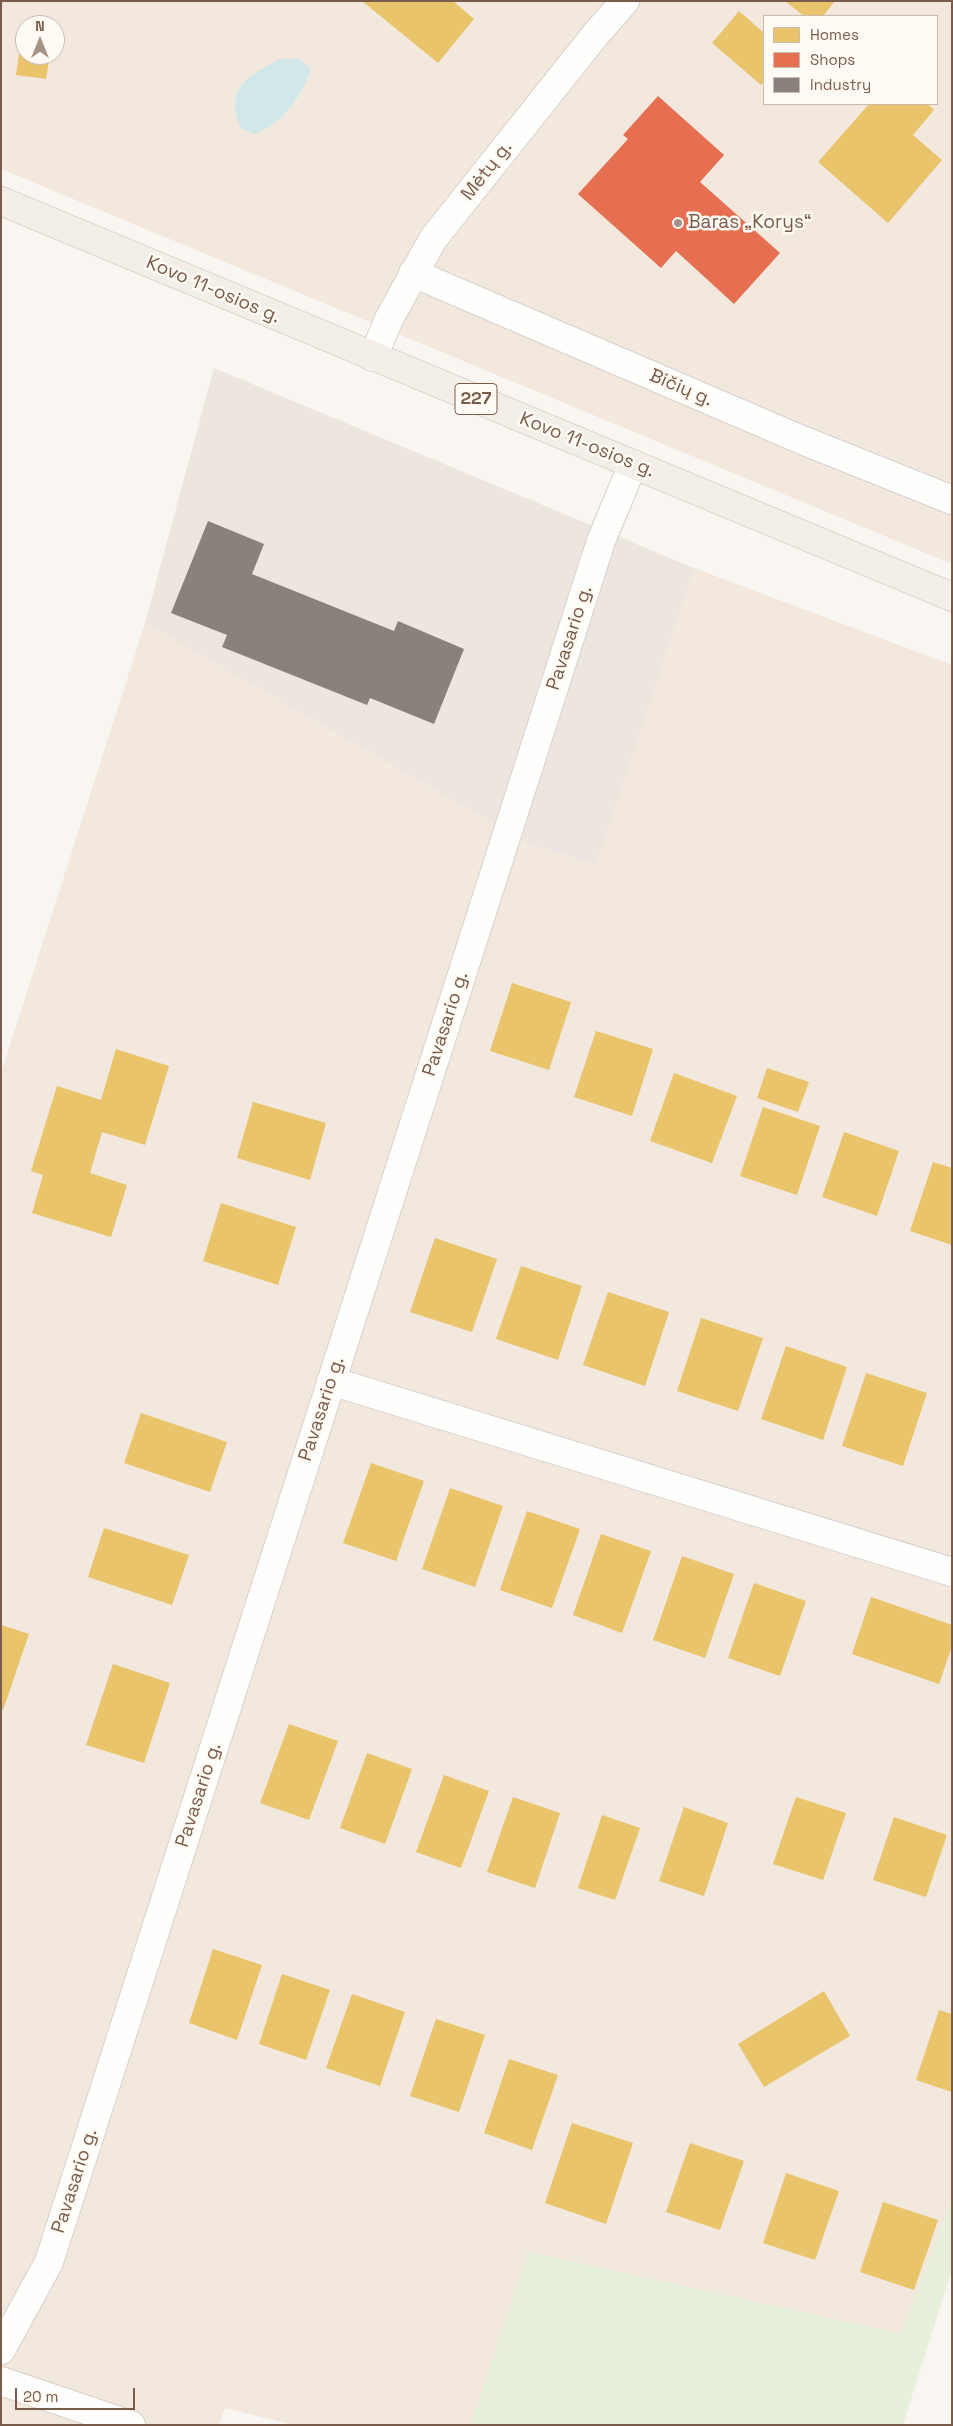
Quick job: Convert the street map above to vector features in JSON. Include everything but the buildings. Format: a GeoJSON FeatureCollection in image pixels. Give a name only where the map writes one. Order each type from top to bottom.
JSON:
{"type":"FeatureCollection","features":[{"type":"Feature","properties":{"kind":"main road","name":"Kovo 11-osios g."},"geometry":{"type":"LineString","coordinates":[[1,201],[952,597]]}},
{"type":"Feature","properties":{"kind":"street","name":"Mėtų g."},"geometry":{"type":"LineString","coordinates":[[373,357],[389,319],[433,239],[596,34],[625,1]]}},
{"type":"Feature","properties":{"kind":"street","name":"Bičių g."},"geometry":{"type":"LineString","coordinates":[[413,273],[802,440],[952,500]]}},
{"type":"Feature","properties":{"kind":"street","name":"Pavasario g."},"geometry":{"type":"LineString","coordinates":[[1,2350],[49,2262],[601,541],[633,464]]}},
{"type":"Feature","properties":{"kind":"street"},"geometry":{"type":"LineString","coordinates":[[331,1381],[952,1572]]}},
{"type":"Feature","properties":{"kind":"street"},"geometry":{"type":"LineString","coordinates":[[1,2381],[131,2425]]}},
{"type":"Feature","properties":{"kind":"shaded area"},"geometry":{"type":"Polygon","coordinates":[[[1,1],[952,1],[952,564],[1,169],[1,1]]]}},
{"type":"Feature","properties":{"kind":"shaded area"},"geometry":{"type":"Polygon","coordinates":[[[214,368],[694,568],[596,865],[529,844],[145,623],[214,368]]]}},
{"type":"Feature","properties":{"kind":"shaded area"},"geometry":{"type":"Polygon","coordinates":[[[694,568],[952,665],[952,2198],[901,2334],[528,2252],[471,2425],[294,2425],[225,2408],[219,2425],[1,2425],[1,1073],[145,623],[529,844],[595,865],[694,568]]]}},
{"type":"Feature","properties":{"kind":"green space"},"geometry":{"type":"Polygon","coordinates":[[[952,2198],[952,2269],[903,2425],[471,2425],[528,2252],[901,2334],[952,2198]]]}},
{"type":"Feature","properties":{"kind":"water"},"geometry":{"type":"Polygon","coordinates":[[[280,59],[300,59],[311,69],[302,90],[290,108],[274,123],[254,134],[241,128],[236,114],[235,103],[237,93],[249,78],[280,59]]]}},
{"type":"Feature","properties":{"kind":"place","name":"Baras „Korys“"},"geometry":{"type":"Point","coordinates":[678,223]}}]}
